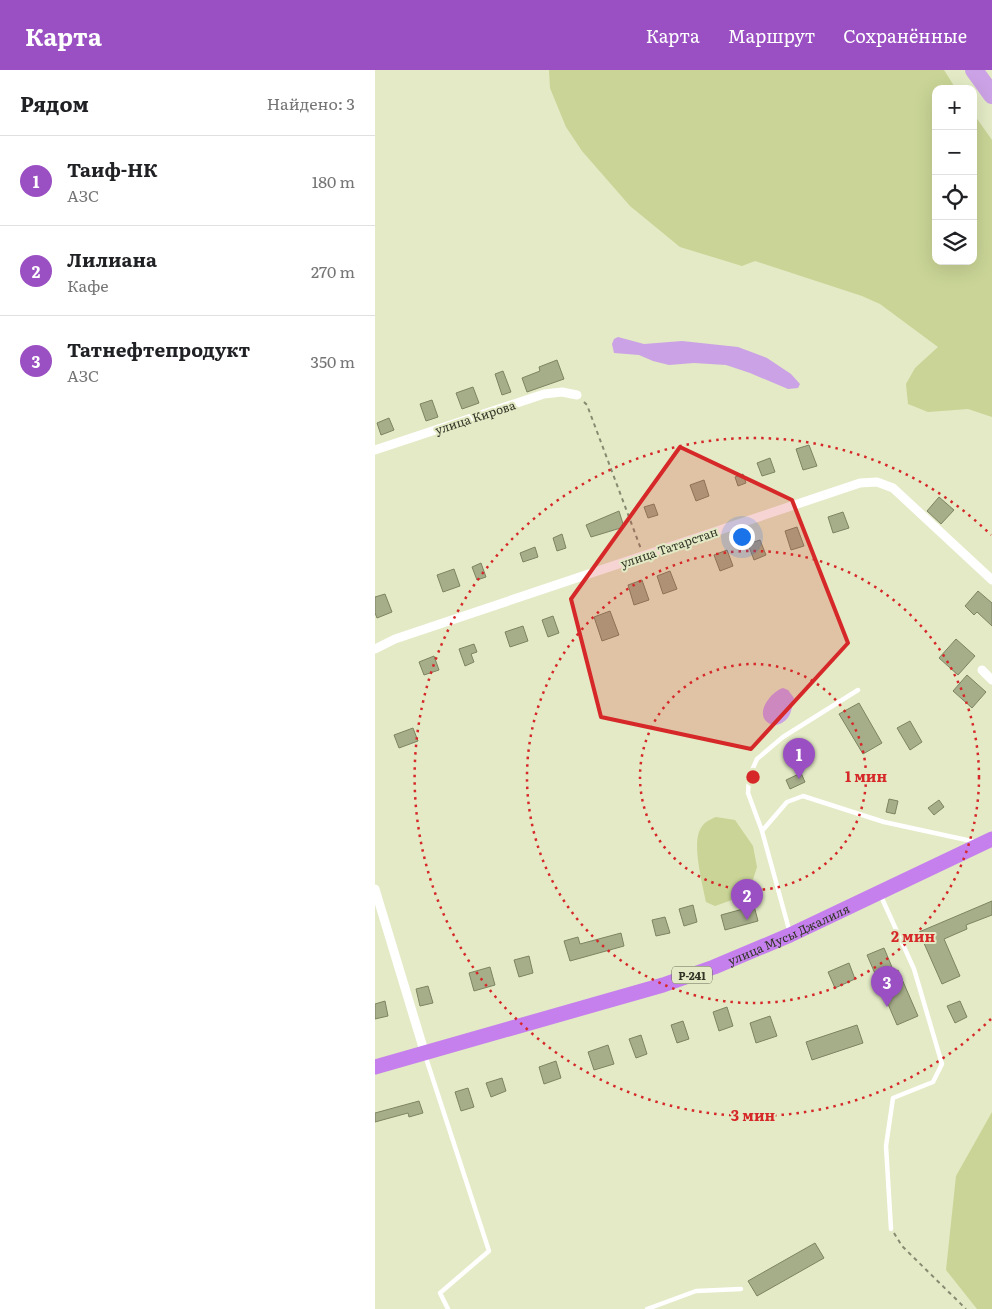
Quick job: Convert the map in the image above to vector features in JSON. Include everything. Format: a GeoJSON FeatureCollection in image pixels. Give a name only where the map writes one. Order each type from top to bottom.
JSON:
{"type":"FeatureCollection","features":[{"type":"Feature","properties":{"kind":"highway","name":"улица Мусы Джалиля"},"geometry":{"type":"LineString","coordinates":[[375,1068],[663,985],[714,967],[791,935],[987,841]]}},
{"type":"Feature","properties":{"kind":"street","name":"улица Кирова"},"geometry":{"type":"LineString","coordinates":[[375,450],[544,394],[561,392],[577,395]]}},
{"type":"Feature","properties":{"kind":"street","name":"улица Татарстан"},"geometry":{"type":"LineString","coordinates":[[375,650],[395,639],[860,483],[877,482],[893,488],[992,580]]}},
{"type":"Feature","properties":{"kind":"street"},"geometry":{"type":"LineString","coordinates":[[982,670],[992,680]]}},
{"type":"Feature","properties":{"kind":"street"},"geometry":{"type":"LineString","coordinates":[[375,889],[425,1054]]}},
{"type":"Feature","properties":{"kind":"lane"},"geometry":{"type":"LineString","coordinates":[[791,935],[763,831],[748,793],[749,777],[757,758],[783,737],[858,690]]}},
{"type":"Feature","properties":{"kind":"lane"},"geometry":{"type":"LineString","coordinates":[[763,831],[787,802],[803,796],[884,822],[987,841]]}},
{"type":"Feature","properties":{"kind":"lane"},"geometry":{"type":"LineString","coordinates":[[879,893],[914,969],[942,1064],[933,1082],[893,1098],[886,1146],[891,1229]]}},
{"type":"Feature","properties":{"kind":"lane"},"geometry":{"type":"LineString","coordinates":[[425,1054],[489,1251],[440,1293],[448,1309]]}},
{"type":"Feature","properties":{"kind":"lane"},"geometry":{"type":"LineString","coordinates":[[647,1309],[696,1291],[741,1289]]}},
{"type":"Feature","properties":{"kind":"path"},"geometry":{"type":"LineString","coordinates":[[577,395],[587,405],[643,556]]}},
{"type":"Feature","properties":{"kind":"path"},"geometry":{"type":"LineString","coordinates":[[891,1229],[902,1246],[966,1309]]}},
{"type":"Feature","properties":{"kind":"highlighted area"},"geometry":{"type":"Polygon","coordinates":[[[680,447],[792,500],[848,643],[751,749],[601,717],[571,599],[680,447]]]}},
{"type":"Feature","properties":{"kind":"green space"},"geometry":{"type":"Polygon","coordinates":[[[549,70],[944,70],[953,85],[932,85],[932,265],[977,265],[977,119],[992,140],[992,417],[968,409],[928,412],[908,404],[906,384],[915,368],[938,347],[880,304],[862,296],[755,261],[742,266],[680,247],[630,206],[582,151],[566,127],[550,88],[549,70]]]}},
{"type":"Feature","properties":{"kind":"green space"},"geometry":{"type":"Polygon","coordinates":[[[716,817],[735,820],[753,846],[757,867],[750,889],[743,896],[715,906],[706,902],[697,854],[697,844],[702,826],[707,821],[716,817]]]}},
{"type":"Feature","properties":{"kind":"green space"},"geometry":{"type":"Polygon","coordinates":[[[992,1112],[992,1309],[977,1309],[946,1270],[956,1176],[992,1112]]]}},
{"type":"Feature","properties":{"kind":"shaded area"},"geometry":{"type":"Polygon","coordinates":[[[618,337],[644,344],[682,341],[738,347],[767,358],[791,374],[800,384],[798,388],[788,389],[726,365],[694,363],[669,365],[639,355],[614,353],[612,344],[614,339],[618,337]]]}},
{"type":"Feature","properties":{"kind":"shaded area"},"geometry":{"type":"Polygon","coordinates":[[[783,688],[788,690],[794,698],[791,712],[784,722],[777,725],[770,724],[764,718],[763,713],[766,702],[774,693],[783,688]]]}},
{"type":"Feature","properties":{"kind":"building"},"geometry":{"type":"Polygon","coordinates":[[[557,360],[564,379],[527,392],[522,378],[540,371],[539,367],[557,360]]]}},
{"type":"Feature","properties":{"kind":"building"},"geometry":{"type":"Polygon","coordinates":[[[503,371],[511,392],[502,395],[495,374],[503,371]]]}},
{"type":"Feature","properties":{"kind":"building"},"geometry":{"type":"Polygon","coordinates":[[[473,387],[479,403],[462,409],[456,393],[473,387]]]}},
{"type":"Feature","properties":{"kind":"building"},"geometry":{"type":"Polygon","coordinates":[[[432,400],[438,417],[426,421],[420,404],[432,400]]]}},
{"type":"Feature","properties":{"kind":"building"},"geometry":{"type":"Polygon","coordinates":[[[389,418],[394,430],[381,435],[377,423],[389,418]]]}},
{"type":"Feature","properties":{"kind":"building"},"geometry":{"type":"Polygon","coordinates":[[[809,445],[817,466],[803,470],[796,449],[809,445]]]}},
{"type":"Feature","properties":{"kind":"building"},"geometry":{"type":"Polygon","coordinates":[[[770,458],[775,472],[762,476],[757,463],[770,458]]]}},
{"type":"Feature","properties":{"kind":"building"},"geometry":{"type":"Polygon","coordinates":[[[743,474],[746,483],[738,486],[735,477],[743,474]]]}},
{"type":"Feature","properties":{"kind":"building"},"geometry":{"type":"Polygon","coordinates":[[[704,480],[709,496],[696,501],[690,485],[704,480]]]}},
{"type":"Feature","properties":{"kind":"building"},"geometry":{"type":"Polygon","coordinates":[[[939,497],[954,510],[941,524],[927,511],[939,497]]]}},
{"type":"Feature","properties":{"kind":"building"},"geometry":{"type":"Polygon","coordinates":[[[654,504],[658,515],[648,518],[644,507],[654,504]]]}},
{"type":"Feature","properties":{"kind":"building"},"geometry":{"type":"Polygon","coordinates":[[[619,511],[624,527],[591,537],[586,525],[619,511]]]}},
{"type":"Feature","properties":{"kind":"building"},"geometry":{"type":"Polygon","coordinates":[[[843,512],[849,528],[833,533],[828,517],[843,512]]]}},
{"type":"Feature","properties":{"kind":"building"},"geometry":{"type":"Polygon","coordinates":[[[797,527],[804,546],[791,550],[785,531],[797,527]]]}},
{"type":"Feature","properties":{"kind":"building"},"geometry":{"type":"Polygon","coordinates":[[[562,534],[566,548],[557,551],[553,538],[562,534]]]}},
{"type":"Feature","properties":{"kind":"building"},"geometry":{"type":"Polygon","coordinates":[[[760,540],[766,555],[754,560],[748,544],[760,540]]]}},
{"type":"Feature","properties":{"kind":"building"},"geometry":{"type":"Polygon","coordinates":[[[535,547],[538,557],[523,562],[520,553],[535,547]]]}},
{"type":"Feature","properties":{"kind":"building"},"geometry":{"type":"Polygon","coordinates":[[[727,550],[733,566],[720,571],[714,555],[727,550]]]}},
{"type":"Feature","properties":{"kind":"building"},"geometry":{"type":"Polygon","coordinates":[[[481,563],[486,577],[477,580],[472,567],[481,563]]]}},
{"type":"Feature","properties":{"kind":"building"},"geometry":{"type":"Polygon","coordinates":[[[454,569],[460,586],[443,592],[437,575],[454,569]]]}},
{"type":"Feature","properties":{"kind":"building"},"geometry":{"type":"Polygon","coordinates":[[[670,571],[677,589],[663,594],[657,576],[670,571]]]}},
{"type":"Feature","properties":{"kind":"building"},"geometry":{"type":"Polygon","coordinates":[[[642,580],[649,600],[634,605],[628,585],[642,580]]]}},
{"type":"Feature","properties":{"kind":"building"},"geometry":{"type":"Polygon","coordinates":[[[978,591],[992,603],[992,626],[977,612],[974,615],[965,606],[978,591]]]}},
{"type":"Feature","properties":{"kind":"building"},"geometry":{"type":"Polygon","coordinates":[[[385,594],[392,612],[377,618],[375,613],[375,597],[385,594]]]}},
{"type":"Feature","properties":{"kind":"building"},"geometry":{"type":"Polygon","coordinates":[[[610,611],[619,635],[602,641],[594,617],[610,611]]]}},
{"type":"Feature","properties":{"kind":"building"},"geometry":{"type":"Polygon","coordinates":[[[553,616],[559,633],[548,637],[542,620],[553,616]]]}},
{"type":"Feature","properties":{"kind":"building"},"geometry":{"type":"Polygon","coordinates":[[[523,626],[528,641],[510,647],[505,632],[523,626]]]}},
{"type":"Feature","properties":{"kind":"building"},"geometry":{"type":"Polygon","coordinates":[[[956,639],[975,656],[958,675],[939,658],[956,639]]]}},
{"type":"Feature","properties":{"kind":"building"},"geometry":{"type":"Polygon","coordinates":[[[474,644],[477,652],[471,654],[474,662],[465,666],[459,649],[474,644]]]}},
{"type":"Feature","properties":{"kind":"building"},"geometry":{"type":"Polygon","coordinates":[[[434,656],[439,670],[424,675],[419,662],[434,656]]]}},
{"type":"Feature","properties":{"kind":"building"},"geometry":{"type":"Polygon","coordinates":[[[967,675],[986,692],[972,708],[953,691],[967,675]]]}},
{"type":"Feature","properties":{"kind":"building"},"geometry":{"type":"Polygon","coordinates":[[[859,703],[882,743],[863,754],[839,714],[859,703]]]}},
{"type":"Feature","properties":{"kind":"building"},"geometry":{"type":"Polygon","coordinates":[[[910,721],[922,742],[910,750],[897,728],[910,721]]]}},
{"type":"Feature","properties":{"kind":"building"},"geometry":{"type":"Polygon","coordinates":[[[413,728],[418,741],[399,748],[394,735],[413,728]]]}},
{"type":"Feature","properties":{"kind":"building"},"geometry":{"type":"Polygon","coordinates":[[[801,773],[805,782],[790,789],[786,780],[801,773]]]}},
{"type":"Feature","properties":{"kind":"building"},"geometry":{"type":"Polygon","coordinates":[[[889,799],[898,801],[895,814],[886,812],[889,799]]]}},
{"type":"Feature","properties":{"kind":"building"},"geometry":{"type":"Polygon","coordinates":[[[939,800],[944,807],[934,815],[928,808],[939,800]]]}},
{"type":"Feature","properties":{"kind":"building"},"geometry":{"type":"Polygon","coordinates":[[[992,901],[992,915],[966,925],[967,929],[944,939],[960,976],[942,984],[919,932],[992,901]]]}},
{"type":"Feature","properties":{"kind":"building"},"geometry":{"type":"Polygon","coordinates":[[[693,905],[697,922],[684,926],[679,909],[693,905]]]}},
{"type":"Feature","properties":{"kind":"building"},"geometry":{"type":"Polygon","coordinates":[[[754,906],[758,921],[725,930],[721,915],[754,906]]]}},
{"type":"Feature","properties":{"kind":"building"},"geometry":{"type":"Polygon","coordinates":[[[665,917],[670,933],[656,936],[652,920],[665,917]]]}},
{"type":"Feature","properties":{"kind":"building"},"geometry":{"type":"Polygon","coordinates":[[[621,933],[624,946],[570,961],[564,941],[578,937],[580,944],[621,933]]]}},
{"type":"Feature","properties":{"kind":"building"},"geometry":{"type":"Polygon","coordinates":[[[884,948],[894,972],[898,970],[918,1016],[897,1025],[867,955],[884,948]]]}},
{"type":"Feature","properties":{"kind":"building"},"geometry":{"type":"Polygon","coordinates":[[[529,956],[533,973],[519,977],[514,960],[529,956]]]}},
{"type":"Feature","properties":{"kind":"building"},"geometry":{"type":"Polygon","coordinates":[[[849,963],[855,979],[835,988],[828,972],[849,963]]]}},
{"type":"Feature","properties":{"kind":"building"},"geometry":{"type":"Polygon","coordinates":[[[490,967],[495,985],[474,991],[469,973],[490,967]]]}},
{"type":"Feature","properties":{"kind":"building"},"geometry":{"type":"Polygon","coordinates":[[[428,986],[433,1003],[420,1006],[416,989],[428,986]]]}},
{"type":"Feature","properties":{"kind":"building"},"geometry":{"type":"Polygon","coordinates":[[[385,1001],[388,1016],[375,1019],[375,1004],[385,1001]]]}},
{"type":"Feature","properties":{"kind":"building"},"geometry":{"type":"Polygon","coordinates":[[[960,1001],[967,1017],[955,1023],[947,1006],[960,1001]]]}},
{"type":"Feature","properties":{"kind":"building"},"geometry":{"type":"Polygon","coordinates":[[[727,1007],[733,1026],[719,1031],[713,1012],[727,1007]]]}},
{"type":"Feature","properties":{"kind":"building"},"geometry":{"type":"Polygon","coordinates":[[[770,1016],[777,1036],[756,1043],[750,1023],[770,1016]]]}},
{"type":"Feature","properties":{"kind":"building"},"geometry":{"type":"Polygon","coordinates":[[[683,1021],[689,1039],[677,1043],[671,1025],[683,1021]]]}},
{"type":"Feature","properties":{"kind":"building"},"geometry":{"type":"Polygon","coordinates":[[[857,1025],[863,1043],[812,1060],[806,1042],[857,1025]]]}},
{"type":"Feature","properties":{"kind":"building"},"geometry":{"type":"Polygon","coordinates":[[[641,1035],[647,1054],[636,1058],[629,1039],[641,1035]]]}},
{"type":"Feature","properties":{"kind":"building"},"geometry":{"type":"Polygon","coordinates":[[[608,1045],[614,1064],[594,1070],[588,1052],[608,1045]]]}},
{"type":"Feature","properties":{"kind":"building"},"geometry":{"type":"Polygon","coordinates":[[[556,1061],[561,1078],[544,1084],[539,1067],[556,1061]]]}},
{"type":"Feature","properties":{"kind":"building"},"geometry":{"type":"Polygon","coordinates":[[[502,1078],[506,1091],[491,1097],[486,1083],[502,1078]]]}},
{"type":"Feature","properties":{"kind":"building"},"geometry":{"type":"Polygon","coordinates":[[[468,1088],[474,1107],[461,1111],[455,1092],[468,1088]]]}},
{"type":"Feature","properties":{"kind":"building"},"geometry":{"type":"Polygon","coordinates":[[[419,1101],[423,1113],[409,1117],[408,1113],[375,1122],[375,1113],[419,1101]]]}},
{"type":"Feature","properties":{"kind":"building"},"geometry":{"type":"Polygon","coordinates":[[[815,1243],[824,1258],[757,1296],[748,1281],[815,1243]]]}},
{"type":"Feature","properties":{"kind":"waterway"},"geometry":{"type":"LineString","coordinates":[[974,70],[992,95]]}},
{"type":"Feature","properties":{"kind":"place","name":"Таиф-НК"},"geometry":{"type":"Point","coordinates":[799,779]}},
{"type":"Feature","properties":{"kind":"place","name":"Лилиана"},"geometry":{"type":"Point","coordinates":[747,920]}},
{"type":"Feature","properties":{"kind":"place","name":"Татнефтепродукт"},"geometry":{"type":"Point","coordinates":[887,1007]}}]}
